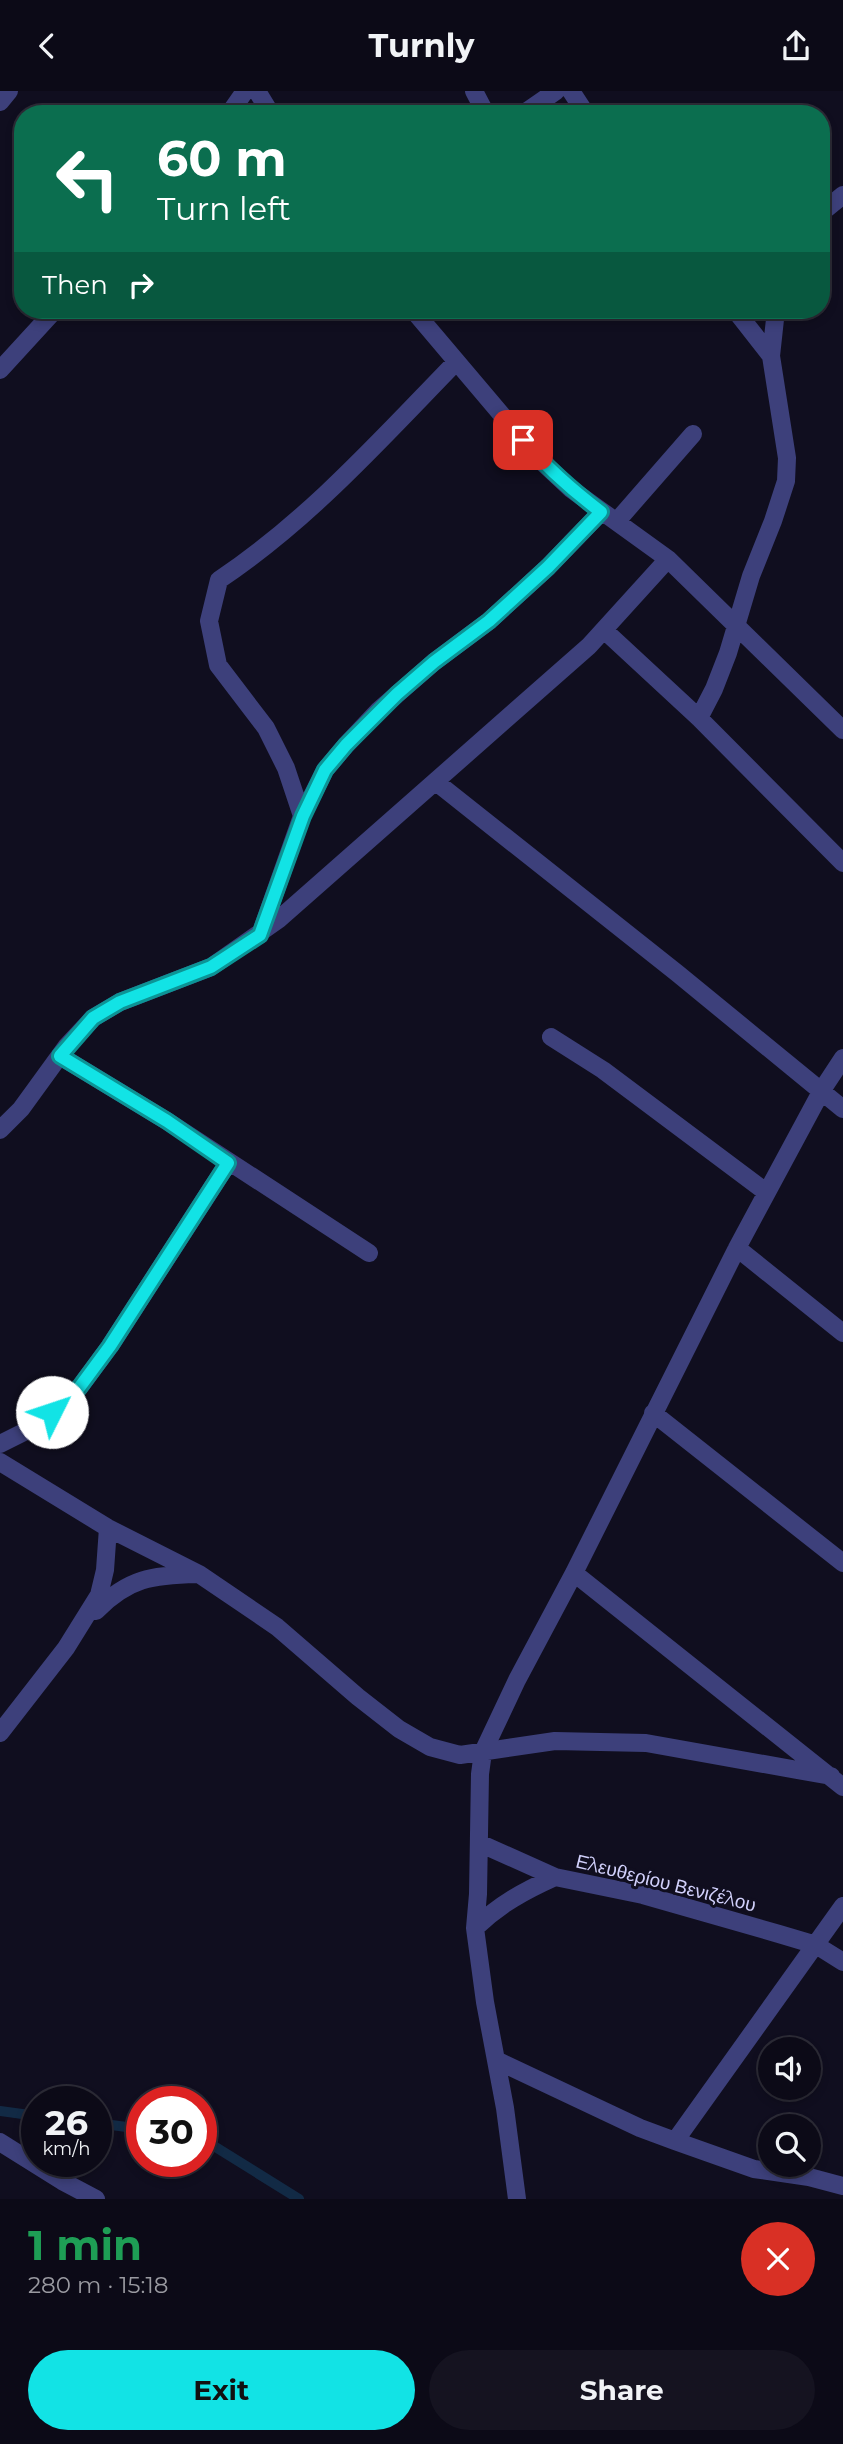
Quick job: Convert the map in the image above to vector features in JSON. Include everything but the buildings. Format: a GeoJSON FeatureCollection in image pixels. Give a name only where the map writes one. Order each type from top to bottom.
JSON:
{"type":"FeatureCollection","features":[{"type":"Feature","properties":{"kind":"street"},"geometry":{"type":"LineString","coordinates":[[0,102],[9,91]]}},
{"type":"Feature","properties":{"kind":"street"},"geometry":{"type":"LineString","coordinates":[[536,105],[556,91]]}},
{"type":"Feature","properties":{"kind":"street"},"geometry":{"type":"LineString","coordinates":[[0,370],[47,319]]}},
{"type":"Feature","properties":{"kind":"street"},"geometry":{"type":"LineString","coordinates":[[420,319],[540,460],[668,559],[843,730]]}},
{"type":"Feature","properties":{"kind":"street"},"geometry":{"type":"LineString","coordinates":[[742,319],[771,356]]}},
{"type":"Feature","properties":{"kind":"street"},"geometry":{"type":"LineString","coordinates":[[699,718],[728,653],[735,625],[786,481],[787,458],[771,356],[775,319]]}},
{"type":"Feature","properties":{"kind":"street"},"geometry":{"type":"LineString","coordinates":[[303,816],[286,768],[266,727],[218,665],[209,621],[213,596],[219,580],[250,558],[327,494],[456,362]]}},
{"type":"Feature","properties":{"kind":"street"},"geometry":{"type":"LineString","coordinates":[[260,935],[303,816],[325,770],[346,745],[434,662],[489,621],[609,516],[693,434]]}},
{"type":"Feature","properties":{"kind":"street"},"geometry":{"type":"LineString","coordinates":[[0,1130],[21,1109],[60,1056],[93,1018],[120,1002],[211,967],[260,935],[579,655],[668,559]]}},
{"type":"Feature","properties":{"kind":"street"},"geometry":{"type":"LineString","coordinates":[[604,631],[699,718],[843,863]]}},
{"type":"Feature","properties":{"kind":"street"},"geometry":{"type":"LineString","coordinates":[[436,782],[843,1109]]}},
{"type":"Feature","properties":{"kind":"street"},"geometry":{"type":"LineString","coordinates":[[551,1037],[603,1070],[766,1192]]}},
{"type":"Feature","properties":{"kind":"street"},"geometry":{"type":"LineString","coordinates":[[60,1056],[167,1121],[369,1253]]}},
{"type":"Feature","properties":{"kind":"street"},"geometry":{"type":"LineString","coordinates":[[516,2199],[498,2061],[485,2002],[475,1928],[483,1752],[517,1680],[574,1573],[766,1192],[822,1090],[843,1058]]}},
{"type":"Feature","properties":{"kind":"street"},"geometry":{"type":"LineString","coordinates":[[0,1444],[24,1432],[79,1388],[110,1346],[228,1163]]}},
{"type":"Feature","properties":{"kind":"street"},"geometry":{"type":"LineString","coordinates":[[737,1248],[843,1333]]}},
{"type":"Feature","properties":{"kind":"street"},"geometry":{"type":"LineString","coordinates":[[653,1413],[843,1563]]}},
{"type":"Feature","properties":{"kind":"street"},"geometry":{"type":"LineString","coordinates":[[0,1462],[108,1528],[200,1574],[277,1627],[399,1730],[430,1747],[460,1755],[555,1741],[646,1743],[837,1782]]}},
{"type":"Feature","properties":{"kind":"street"},"geometry":{"type":"LineString","coordinates":[[0,1733],[41,1683],[99,1595],[105,1570],[108,1528]]}},
{"type":"Feature","properties":{"kind":"street"},"geometry":{"type":"LineString","coordinates":[[574,1573],[837,1782]]}},
{"type":"Feature","properties":{"kind":"street"},"geometry":{"type":"LineString","coordinates":[[83,1623],[112,1594],[135,1582],[169,1575],[200,1574]]}},
{"type":"Feature","properties":{"kind":"street","name":"Ελευθερίου Βενιζέλου"},"geometry":{"type":"LineString","coordinates":[[479,1843],[555,1877],[643,1895],[816,1945],[843,1962]]}},
{"type":"Feature","properties":{"kind":"street"},"geometry":{"type":"LineString","coordinates":[[475,1928],[496,1908],[555,1877]]}},
{"type":"Feature","properties":{"kind":"street"},"geometry":{"type":"LineString","coordinates":[[675,2141],[843,1906]]}},
{"type":"Feature","properties":{"kind":"street"},"geometry":{"type":"LineString","coordinates":[[498,2061],[640,2128],[675,2141],[754,2169],[809,2177],[843,2186]]}},
{"type":"Feature","properties":{"kind":"street"},"geometry":{"type":"LineString","coordinates":[[0,2142],[96,2199]]}},
{"type":"Feature","properties":{"kind":"waterway"},"geometry":{"type":"LineString","coordinates":[[0,2111],[21,2114]]}},
{"type":"Feature","properties":{"kind":"waterway"},"geometry":{"type":"LineString","coordinates":[[112,2125],[126,2127]]}},
{"type":"Feature","properties":{"kind":"waterway"},"geometry":{"type":"LineString","coordinates":[[217,2148],[299,2199]]}},
{"type":"Feature","properties":{"kind":"route"},"geometry":{"type":"LineString","coordinates":[[52,1412],[79,1388],[110,1346],[228,1163],[167,1121],[60,1056],[93,1018],[120,1002],[211,967],[260,935],[298,827],[325,770],[397,694],[489,621],[548,567],[601,512],[571,489],[523,440]]}}]}
